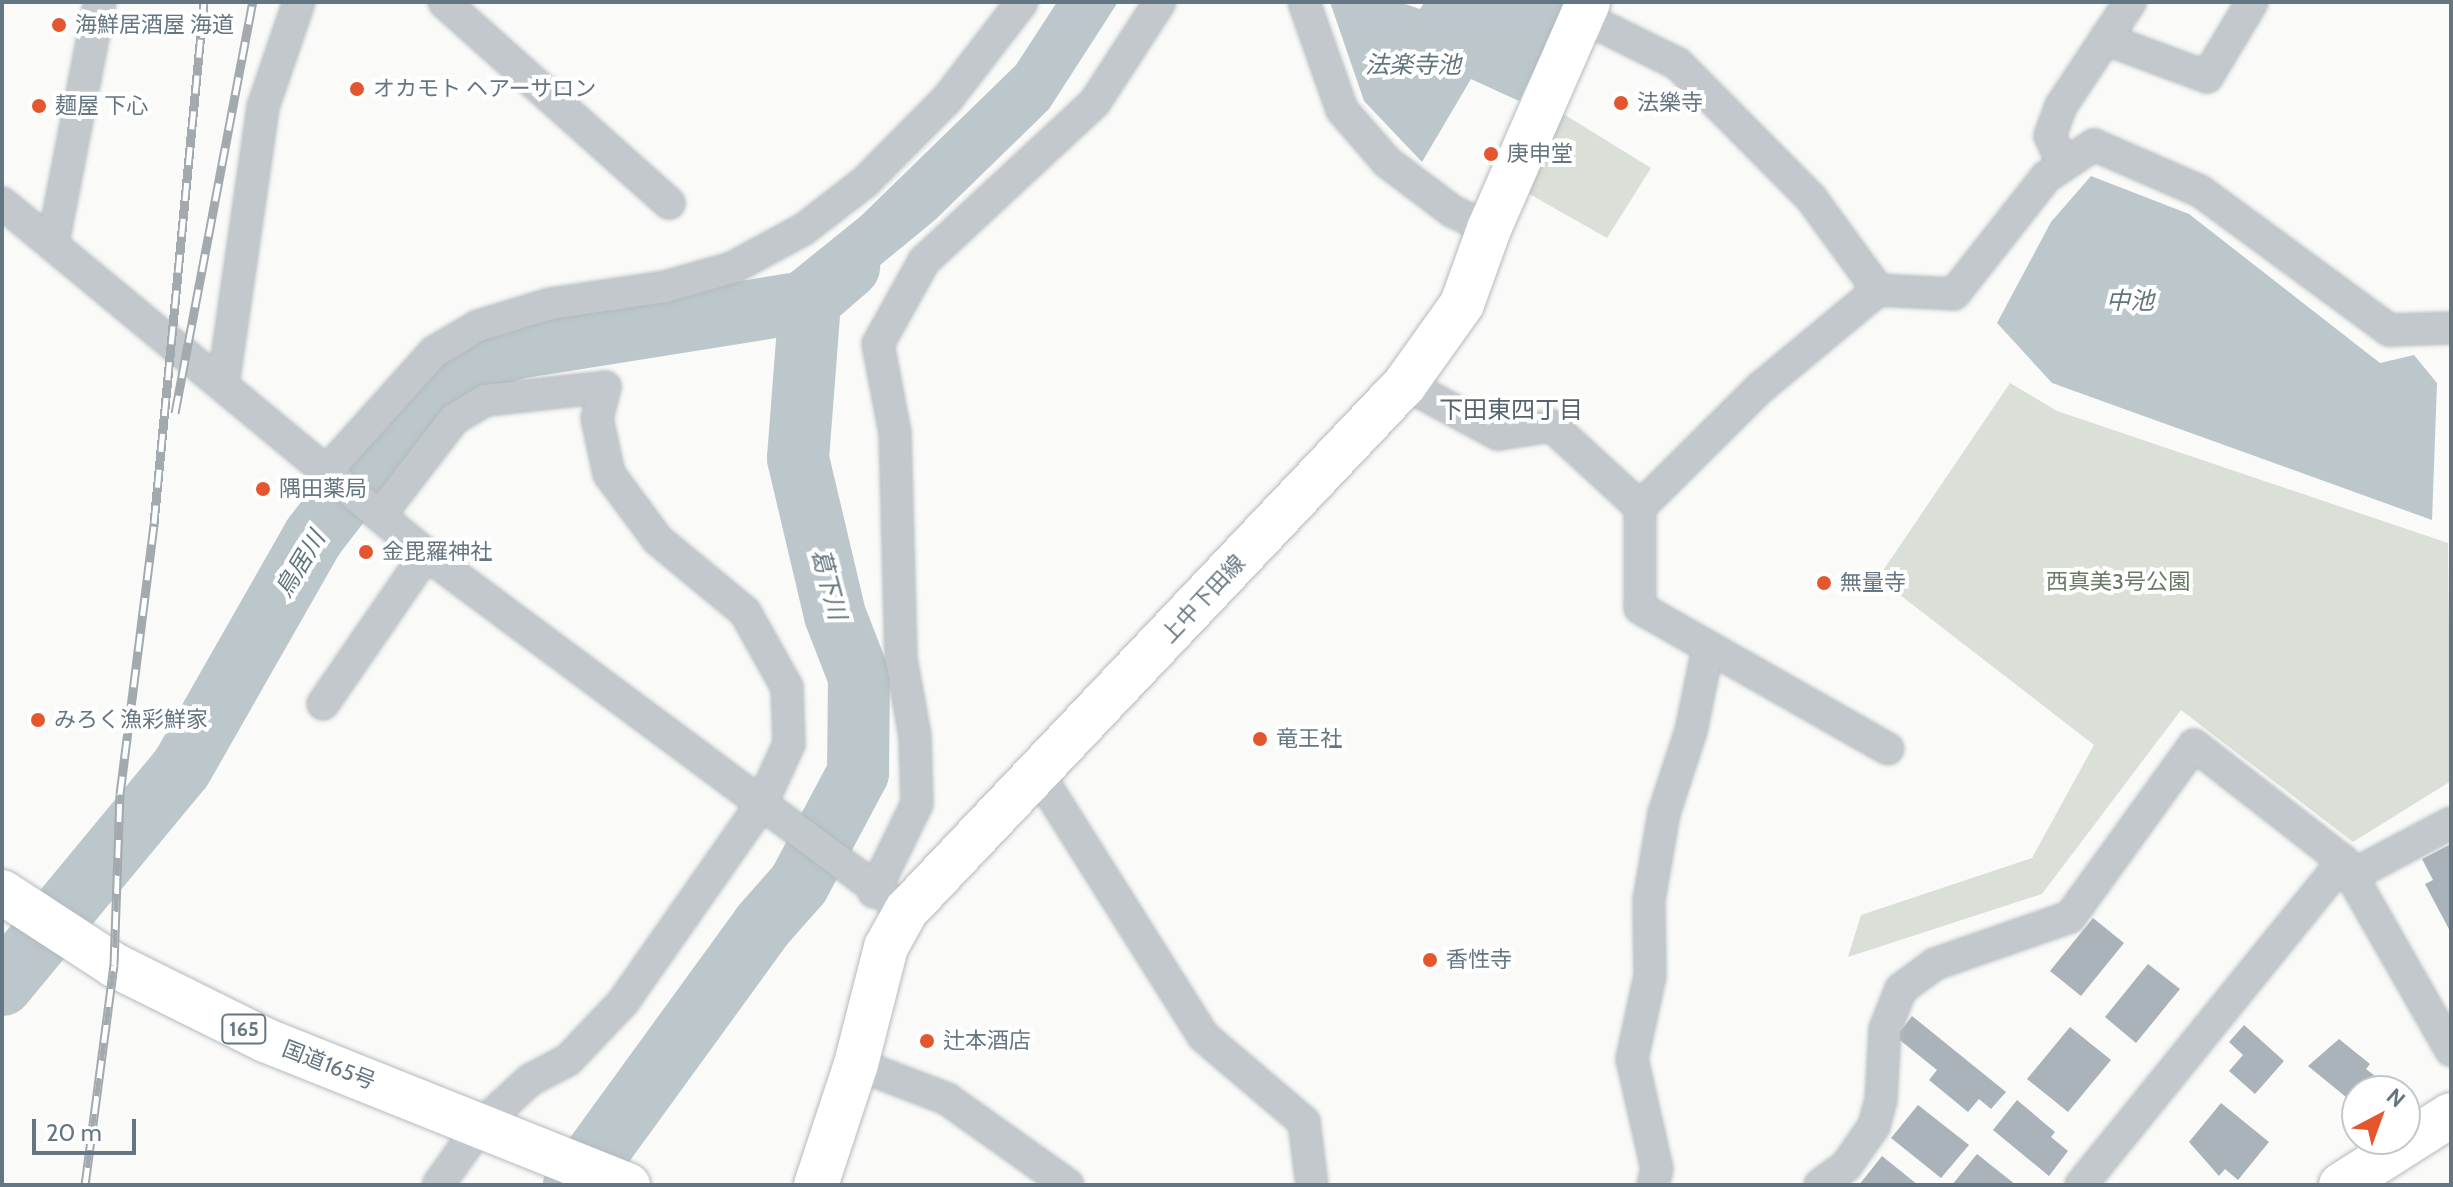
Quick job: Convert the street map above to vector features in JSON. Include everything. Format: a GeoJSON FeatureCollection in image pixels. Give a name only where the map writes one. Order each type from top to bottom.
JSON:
{"type":"FeatureCollection","features":[{"type":"Feature","properties":{"kind":"main road","name":"上中下田線"},"geometry":{"type":"LineString","coordinates":[[816,1185],[856,1064],[886,947],[890,902],[1037,772],[1405,384],[1462,304],[1489,229],[1584,9]]}},
{"type":"Feature","properties":{"kind":"main road","name":"国道165号"},"geometry":{"type":"LineString","coordinates":[[2,892],[114,965],[265,1040],[621,1182]]}},
{"type":"Feature","properties":{"kind":"main road"},"geometry":{"type":"LineString","coordinates":[[2341,1185],[2451,1115]]}},
{"type":"Feature","properties":{"kind":"street"},"geometry":{"type":"LineString","coordinates":[[53,243],[100,2]]}},
{"type":"Feature","properties":{"kind":"street"},"geometry":{"type":"LineString","coordinates":[[223,385],[263,107],[299,2]]}},
{"type":"Feature","properties":{"kind":"street"},"geometry":{"type":"LineString","coordinates":[[444,2],[669,203]]}},
{"type":"Feature","properties":{"kind":"street"},"geometry":{"type":"LineString","coordinates":[[327,471],[434,352],[478,326],[550,304],[665,287],[732,268],[804,229],[866,181],[948,98],[1022,2]]}},
{"type":"Feature","properties":{"kind":"street"},"geometry":{"type":"LineString","coordinates":[[2,203],[53,243],[171,347],[223,385],[426,554],[890,902],[917,804],[915,736],[901,659],[895,433],[878,344],[924,261],[1095,102],[1160,2]]}},
{"type":"Feature","properties":{"kind":"street"},"geometry":{"type":"LineString","coordinates":[[1304,2],[1342,110],[1387,162],[1452,211],[1489,229]]}},
{"type":"Feature","properties":{"kind":"street"},"geometry":{"type":"LineString","coordinates":[[2063,165],[2050,136],[2061,106],[2130,2]]}},
{"type":"Feature","properties":{"kind":"street"},"geometry":{"type":"LineString","coordinates":[[2105,39],[2207,77],[2252,2]]}},
{"type":"Feature","properties":{"kind":"street"},"geometry":{"type":"LineString","coordinates":[[1584,9],[1678,64],[1811,198],[1878,290]]}},
{"type":"Feature","properties":{"kind":"street"},"geometry":{"type":"LineString","coordinates":[[1888,749],[1640,608],[1640,507],[1761,387],[1878,290],[1954,294],[2046,177],[2094,145],[2200,191],[2389,330],[2451,328]]}},
{"type":"Feature","properties":{"kind":"street"},"geometry":{"type":"LineString","coordinates":[[1405,384],[1498,434],[1552,426],[1640,507]]}},
{"type":"Feature","properties":{"kind":"street"},"geometry":{"type":"LineString","coordinates":[[380,515],[454,419],[486,400],[605,387],[597,418],[609,474],[658,540],[745,612],[787,687],[789,744],[761,805],[624,1001],[568,1060],[530,1080],[491,1129],[438,1185]]}},
{"type":"Feature","properties":{"kind":"street"},"geometry":{"type":"LineString","coordinates":[[323,704],[426,554]]}},
{"type":"Feature","properties":{"kind":"street"},"geometry":{"type":"LineString","coordinates":[[1653,1185],[1657,1169],[1632,1059],[1650,976],[1649,900],[1664,813],[1691,731],[1708,648]]}},
{"type":"Feature","properties":{"kind":"street"},"geometry":{"type":"LineString","coordinates":[[1820,1185],[1846,1166],[1874,1126],[1881,1100],[1885,1029],[1901,989],[1935,964],[2070,917],[2194,745],[2347,868],[2451,1050]]}},
{"type":"Feature","properties":{"kind":"street"},"geometry":{"type":"LineString","coordinates":[[1037,772],[1203,1036],[1304,1122],[1312,1185]]}},
{"type":"Feature","properties":{"kind":"street"},"geometry":{"type":"LineString","coordinates":[[2081,1185],[2347,868],[2451,823]]}},
{"type":"Feature","properties":{"kind":"street"},"geometry":{"type":"LineString","coordinates":[[856,1064],[947,1099],[1068,1185]]}},
{"type":"Feature","properties":{"kind":"green space"},"geometry":{"type":"Polygon","coordinates":[[[1557,110],[1651,168],[1607,238],[1524,191],[1557,110]]]}},
{"type":"Feature","properties":{"kind":"green space","name":"西真美3号公園"},"geometry":{"type":"Polygon","coordinates":[[[2010,383],[2057,411],[2448,543],[2451,781],[2353,842],[2181,710],[2042,894],[1848,957],[1861,915],[2032,858],[2094,745],[1878,578],[2010,383]]]}},
{"type":"Feature","properties":{"kind":"water"},"geometry":{"type":"Polygon","coordinates":[[[1057,2],[1118,2],[1049,109],[935,220],[840,298],[823,335],[776,326],[778,283],[861,216],[1016,65],[1057,2]]]}},
{"type":"Feature","properties":{"kind":"water","name":"法楽寺池"},"geometry":{"type":"Polygon","coordinates":[[[1330,2],[1399,2],[1420,9],[1425,2],[1567,2],[1519,101],[1471,79],[1422,162],[1364,101],[1330,2]]]}},
{"type":"Feature","properties":{"kind":"water","name":"中池"},"geometry":{"type":"Polygon","coordinates":[[[2091,176],[2189,214],[2380,363],[2414,355],[2437,383],[2432,520],[2052,383],[1997,323],[2051,222],[2091,176]]]}},
{"type":"Feature","properties":{"kind":"building"},"geometry":{"type":"Polygon","coordinates":[[[2451,844],[2451,933],[2425,884],[2433,880],[2422,859],[2451,844]]]}},
{"type":"Feature","properties":{"kind":"building"},"geometry":{"type":"Polygon","coordinates":[[[2093,918],[2124,943],[2081,996],[2050,971],[2093,918]]]}},
{"type":"Feature","properties":{"kind":"building"},"geometry":{"type":"Polygon","coordinates":[[[2148,964],[2180,989],[2136,1043],[2105,1017],[2148,964]]]}},
{"type":"Feature","properties":{"kind":"building"},"geometry":{"type":"Polygon","coordinates":[[[1912,1016],[2006,1092],[1991,1109],[1979,1099],[1968,1112],[1929,1080],[1937,1070],[1896,1037],[1912,1016]]]}},
{"type":"Feature","properties":{"kind":"building"},"geometry":{"type":"Polygon","coordinates":[[[2244,1025],[2284,1061],[2255,1094],[2229,1071],[2243,1055],[2229,1042],[2244,1025]]]}},
{"type":"Feature","properties":{"kind":"building"},"geometry":{"type":"Polygon","coordinates":[[[2070,1027],[2111,1060],[2068,1112],[2027,1079],[2070,1027]]]}},
{"type":"Feature","properties":{"kind":"building"},"geometry":{"type":"Polygon","coordinates":[[[2339,1039],[2370,1064],[2366,1069],[2374,1075],[2341,1075],[2341,1093],[2308,1066],[2339,1039]]]}},
{"type":"Feature","properties":{"kind":"building"},"geometry":{"type":"Polygon","coordinates":[[[2017,1100],[2055,1132],[2051,1137],[2068,1151],[2049,1176],[1993,1130],[2017,1100]]]}},
{"type":"Feature","properties":{"kind":"building"},"geometry":{"type":"Polygon","coordinates":[[[2221,1103],[2269,1142],[2238,1180],[2225,1169],[2219,1176],[2189,1142],[2221,1103]]]}},
{"type":"Feature","properties":{"kind":"building"},"geometry":{"type":"Polygon","coordinates":[[[1918,1105],[1969,1145],[1941,1178],[1891,1138],[1918,1105]]]}},
{"type":"Feature","properties":{"kind":"building"},"geometry":{"type":"Polygon","coordinates":[[[1977,1154],[2016,1185],[1952,1185],[1977,1154]]]}},
{"type":"Feature","properties":{"kind":"building"},"geometry":{"type":"Polygon","coordinates":[[[1882,1156],[1918,1185],[1859,1185],[1882,1156]]]}},
{"type":"Feature","properties":{"kind":"waterway","name":"葛下川"},"geometry":{"type":"LineString","coordinates":[[574,1185],[762,926],[799,884],[858,773],[859,677],[835,615],[798,458],[810,301],[849,267]]}},
{"type":"Feature","properties":{"kind":"waterway","name":"鳥居川"},"geometry":{"type":"LineString","coordinates":[[2,985],[181,769],[314,536],[406,417],[461,365],[518,348],[810,301]]}},
{"type":"Feature","properties":{"kind":"railway"},"geometry":{"type":"LineString","coordinates":[[85,1185],[114,965],[120,794],[154,523],[204,2]]}},
{"type":"Feature","properties":{"kind":"railway"},"geometry":{"type":"LineString","coordinates":[[175,413],[253,2]]}},
{"type":"Feature","properties":{"kind":"place","name":"海鮮居酒屋 海道"},"geometry":{"type":"Point","coordinates":[59,25]}},
{"type":"Feature","properties":{"kind":"place","name":"オカモト ヘアーサロン"},"geometry":{"type":"Point","coordinates":[357,89]}},
{"type":"Feature","properties":{"kind":"place","name":"法樂寺"},"geometry":{"type":"Point","coordinates":[1621,103]}},
{"type":"Feature","properties":{"kind":"place","name":"麺屋 下心"},"geometry":{"type":"Point","coordinates":[39,106]}},
{"type":"Feature","properties":{"kind":"place","name":"庚申堂"},"geometry":{"type":"Point","coordinates":[1491,154]}},
{"type":"Feature","properties":{"kind":"place","name":"隅田薬局"},"geometry":{"type":"Point","coordinates":[263,489]}},
{"type":"Feature","properties":{"kind":"place","name":"金毘羅神社"},"geometry":{"type":"Point","coordinates":[366,552]}},
{"type":"Feature","properties":{"kind":"place","name":"無量寺"},"geometry":{"type":"Point","coordinates":[1824,583]}},
{"type":"Feature","properties":{"kind":"place","name":"みろく漁彩鮮家"},"geometry":{"type":"Point","coordinates":[38,720]}},
{"type":"Feature","properties":{"kind":"place","name":"竜王社"},"geometry":{"type":"Point","coordinates":[1260,739]}},
{"type":"Feature","properties":{"kind":"place","name":"香性寺"},"geometry":{"type":"Point","coordinates":[1430,960]}},
{"type":"Feature","properties":{"kind":"place","name":"辻本酒店"},"geometry":{"type":"Point","coordinates":[927,1041]}},
{"type":"Feature","properties":{"kind":"district","name":"下田東四丁目"},"geometry":{"type":"Point","coordinates":[1511,410]}}]}
